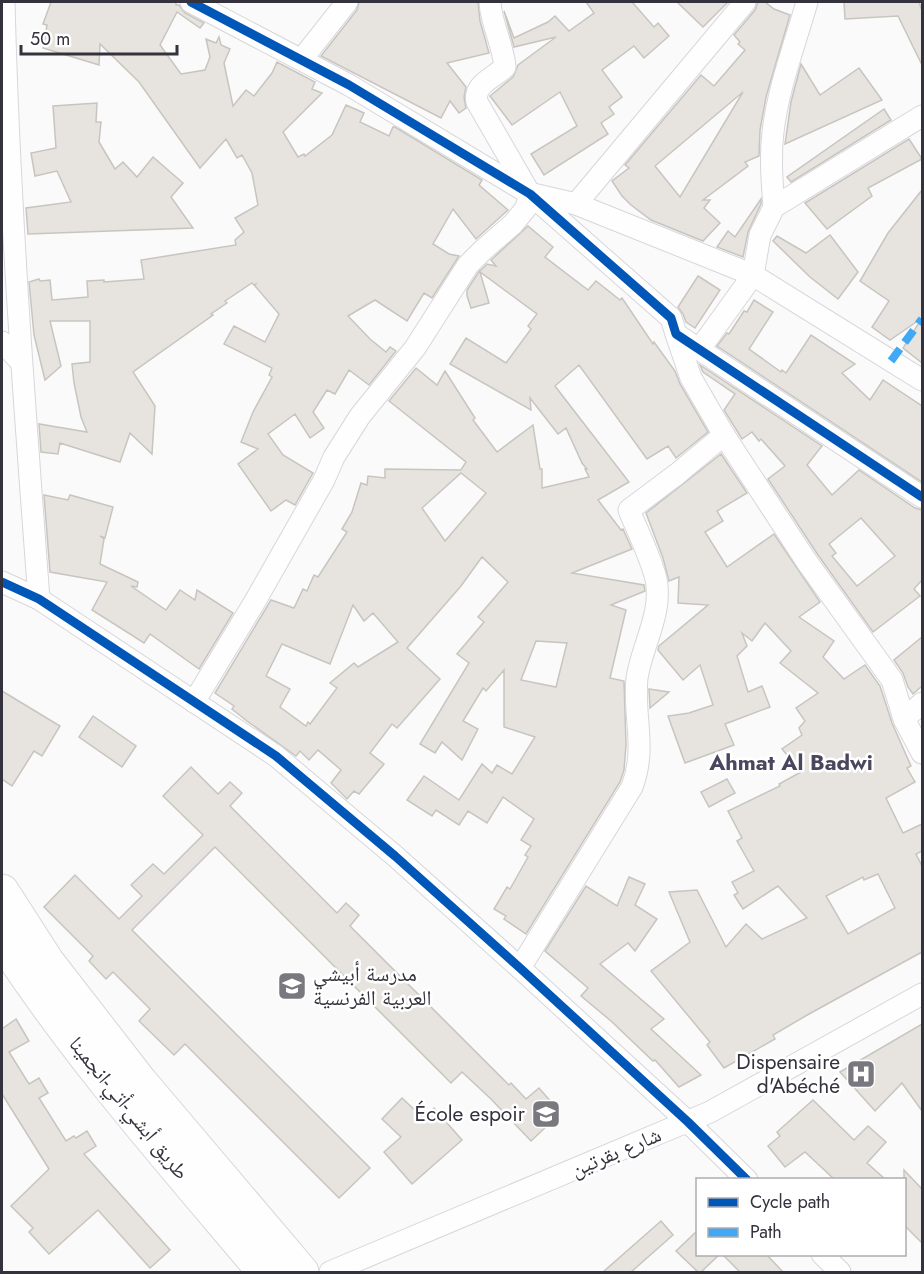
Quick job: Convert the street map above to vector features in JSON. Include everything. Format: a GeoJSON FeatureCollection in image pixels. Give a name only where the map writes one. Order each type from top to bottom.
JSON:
{"type":"FeatureCollection","features":[{"type":"Feature","properties":{"kind":"highway"},"geometry":{"type":"LineString","coordinates":[[2,891],[47,961],[140,1081],[302,1272]]}},
{"type":"Feature","properties":{"kind":"highway","name":"طريق أبشي-أتي-انجمينا"},"geometry":{"type":"LineString","coordinates":[[2,940],[26,976],[117,1097],[264,1272]]}},
{"type":"Feature","properties":{"kind":"street"},"geometry":{"type":"LineString","coordinates":[[4,2],[8,138],[21,362],[39,599]]}},
{"type":"Feature","properties":{"kind":"street"},"geometry":{"type":"LineString","coordinates":[[191,2],[350,85],[530,194],[671,318],[691,378],[724,435],[807,562],[892,680],[904,718],[922,753]]}},
{"type":"Feature","properties":{"kind":"street"},"geometry":{"type":"LineString","coordinates":[[302,60],[347,2]]}},
{"type":"Feature","properties":{"kind":"street"},"geometry":{"type":"LineString","coordinates":[[194,702],[254,603],[324,480],[334,457],[360,416],[415,348],[468,265],[513,224],[526,208],[530,194],[477,102],[475,94],[477,88],[505,67],[490,12],[490,2]]}},
{"type":"Feature","properties":{"kind":"street"},"geometry":{"type":"LineString","coordinates":[[576,204],[745,2]]}},
{"type":"Feature","properties":{"kind":"street"},"geometry":{"type":"LineString","coordinates":[[699,350],[753,275],[760,235],[774,207],[771,165],[773,132],[780,96],[807,2]]}},
{"type":"Feature","properties":{"kind":"street"},"geometry":{"type":"LineString","coordinates":[[774,207],[922,117]]}},
{"type":"Feature","properties":{"kind":"street"},"geometry":{"type":"LineString","coordinates":[[530,194],[576,204],[753,275],[922,380]]}},
{"type":"Feature","properties":{"kind":"street"},"geometry":{"type":"LineString","coordinates":[[676,334],[922,497]]}},
{"type":"Feature","properties":{"kind":"street"},"geometry":{"type":"LineString","coordinates":[[2,342],[21,362]]}},
{"type":"Feature","properties":{"kind":"street"},"geometry":{"type":"LineString","coordinates":[[520,969],[632,787],[637,773],[639,759],[637,678],[656,610],[656,579],[629,510],[724,435]]}},
{"type":"Feature","properties":{"kind":"street"},"geometry":{"type":"LineString","coordinates":[[2,582],[39,599],[276,756],[395,856],[688,1122],[746,1178]]}},
{"type":"Feature","properties":{"kind":"street"},"geometry":{"type":"LineString","coordinates":[[904,718],[922,703]]}},
{"type":"Feature","properties":{"kind":"street","name":"شارع بقرتين"},"geometry":{"type":"LineString","coordinates":[[330,1272],[710,1112],[922,994]]}},
{"type":"Feature","properties":{"kind":"street"},"geometry":{"type":"LineString","coordinates":[[824,1256],[840,1272]]}},
{"type":"Feature","properties":{"kind":"building"},"geometry":{"type":"Polygon","coordinates":[[[51,2],[176,2],[176,5],[179,5],[185,13],[204,23],[200,28],[177,12],[160,45],[181,74],[205,70],[210,57],[206,39],[216,43],[219,37],[221,45],[230,49],[224,63],[233,106],[246,90],[254,96],[272,73],[277,62],[315,82],[312,89],[322,93],[283,132],[298,157],[304,154],[305,156],[332,135],[346,105],[364,113],[360,122],[389,136],[395,127],[482,180],[479,185],[508,210],[476,239],[453,209],[433,244],[449,254],[459,256],[432,298],[424,293],[407,321],[375,300],[348,316],[386,352],[390,347],[396,351],[369,385],[349,370],[335,394],[327,390],[313,412],[324,428],[310,438],[295,414],[268,434],[283,455],[313,473],[295,505],[286,500],[271,511],[238,464],[258,449],[241,442],[253,412],[272,377],[269,375],[272,368],[224,344],[234,326],[265,342],[279,314],[255,286],[256,284],[252,283],[225,301],[227,303],[211,314],[213,315],[133,372],[155,406],[152,454],[130,433],[120,462],[60,443],[58,454],[41,452],[39,424],[87,432],[81,417],[72,364],[90,362],[90,321],[50,321],[61,366],[45,380],[34,335],[29,282],[39,279],[40,281],[50,280],[52,300],[88,297],[87,281],[144,279],[141,260],[236,245],[235,240],[244,232],[235,218],[258,205],[252,173],[242,155],[237,158],[226,139],[200,168],[139,82],[100,44],[99,65],[43,48],[47,25],[43,24],[51,2]]]}},
{"type":"Feature","properties":{"kind":"building"},"geometry":{"type":"Polygon","coordinates":[[[359,2],[478,2],[480,21],[489,53],[447,63],[466,87],[464,97],[466,108],[459,113],[450,101],[441,118],[321,56],[357,10],[359,2]]]}},
{"type":"Feature","properties":{"kind":"building"},"geometry":{"type":"Polygon","coordinates":[[[586,2],[632,2],[654,27],[658,23],[669,36],[644,58],[634,46],[602,70],[622,97],[609,107],[614,114],[601,123],[608,134],[544,175],[531,154],[577,126],[560,92],[512,125],[490,96],[513,77],[518,65],[556,37],[514,47],[504,11],[514,38],[548,22],[555,16],[569,31],[594,13],[586,2]]]}},
{"type":"Feature","properties":{"kind":"building"},"geometry":{"type":"Polygon","coordinates":[[[677,2],[728,2],[703,27],[677,2]]]}},
{"type":"Feature","properties":{"kind":"building"},"geometry":{"type":"Polygon","coordinates":[[[758,2],[765,2],[774,9],[790,15],[766,97],[760,130],[759,156],[745,162],[748,166],[703,200],[710,200],[704,208],[720,223],[703,241],[651,220],[622,196],[612,181],[629,168],[625,165],[701,75],[714,86],[745,50],[738,44],[740,42],[734,35],[755,10],[758,2]],[[743,92],[655,166],[680,197],[743,92]]]}},
{"type":"Feature","properties":{"kind":"building"},"geometry":{"type":"Polygon","coordinates":[[[844,2],[919,2],[922,11],[922,65],[898,16],[845,19],[844,2]]]}},
{"type":"Feature","properties":{"kind":"building"},"geometry":{"type":"Polygon","coordinates":[[[801,64],[820,95],[859,68],[882,100],[785,144],[791,102],[801,64]]]}},
{"type":"Feature","properties":{"kind":"building"},"geometry":{"type":"Polygon","coordinates":[[[97,103],[96,122],[101,122],[99,142],[115,169],[123,162],[137,177],[153,157],[183,183],[171,197],[193,228],[28,234],[26,208],[71,202],[57,171],[35,176],[31,153],[56,148],[53,106],[97,103]]]}},
{"type":"Feature","properties":{"kind":"building"},"geometry":{"type":"Polygon","coordinates":[[[884,109],[891,120],[791,182],[787,177],[884,109]]]}},
{"type":"Feature","properties":{"kind":"building"},"geometry":{"type":"Polygon","coordinates":[[[909,139],[922,159],[868,188],[872,196],[827,229],[805,203],[909,139]]]}},
{"type":"Feature","properties":{"kind":"building"},"geometry":{"type":"Polygon","coordinates":[[[922,190],[922,318],[890,340],[872,327],[889,301],[860,281],[888,233],[922,190]]]}},
{"type":"Feature","properties":{"kind":"building"},"geometry":{"type":"Polygon","coordinates":[[[761,199],[761,204],[748,232],[743,257],[717,247],[728,231],[735,237],[761,199]]]}},
{"type":"Feature","properties":{"kind":"building"},"geometry":{"type":"Polygon","coordinates":[[[528,226],[553,247],[545,257],[588,290],[596,281],[620,300],[622,298],[653,344],[654,342],[675,371],[708,432],[676,458],[668,446],[647,459],[579,365],[555,386],[629,482],[598,500],[621,530],[623,529],[632,549],[572,573],[644,585],[645,591],[611,605],[626,610],[610,678],[624,681],[626,745],[624,770],[620,782],[526,934],[504,919],[506,916],[494,909],[507,887],[510,889],[528,857],[525,855],[531,846],[521,840],[534,819],[503,797],[487,823],[468,811],[459,825],[436,810],[432,816],[407,800],[424,776],[459,800],[482,764],[492,773],[497,765],[512,774],[535,737],[504,727],[504,670],[486,691],[483,688],[463,721],[478,729],[462,760],[442,742],[435,753],[420,744],[469,663],[457,654],[484,622],[478,617],[508,582],[482,557],[461,586],[407,648],[440,679],[397,728],[392,724],[370,753],[384,764],[359,794],[354,791],[347,799],[331,783],[341,770],[318,750],[309,760],[300,751],[296,756],[247,721],[232,709],[234,706],[215,693],[271,600],[294,608],[303,589],[307,591],[314,575],[318,577],[347,532],[342,529],[352,512],[361,483],[367,485],[368,476],[385,478],[385,469],[461,470],[466,462],[389,401],[416,368],[437,385],[445,371],[475,418],[473,420],[497,452],[533,425],[540,469],[542,469],[542,488],[589,477],[566,428],[558,434],[530,398],[531,410],[450,364],[466,338],[506,363],[531,329],[528,326],[537,314],[480,272],[489,303],[471,308],[467,290],[478,273],[487,264],[496,266],[491,260],[528,226]],[[461,473],[422,508],[445,541],[486,493],[461,473]],[[353,605],[330,664],[282,644],[266,676],[290,689],[280,707],[306,726],[308,722],[310,724],[337,688],[330,683],[354,663],[358,667],[398,642],[373,613],[364,621],[353,605]],[[536,641],[521,680],[556,687],[567,643],[536,641]]]}},
{"type":"Feature","properties":{"kind":"building"},"geometry":{"type":"Polygon","coordinates":[[[830,235],[858,272],[838,299],[810,277],[773,241],[777,236],[806,253],[830,235]]]}},
{"type":"Feature","properties":{"kind":"building"},"geometry":{"type":"Polygon","coordinates":[[[698,276],[720,290],[695,328],[686,322],[678,307],[698,276]]]}},
{"type":"Feature","properties":{"kind":"building"},"geometry":{"type":"Polygon","coordinates":[[[754,300],[773,312],[749,349],[781,372],[782,370],[786,373],[811,335],[855,364],[842,373],[870,400],[883,380],[922,406],[922,482],[717,346],[727,333],[729,334],[744,311],[747,312],[754,300]]]}},
{"type":"Feature","properties":{"kind":"building"},"geometry":{"type":"Polygon","coordinates":[[[922,318],[922,363],[903,348],[922,318]]]}},
{"type":"Feature","properties":{"kind":"building"},"geometry":{"type":"Polygon","coordinates":[[[700,365],[822,446],[807,465],[832,495],[859,470],[915,508],[922,510],[922,580],[914,589],[920,596],[873,632],[768,479],[785,466],[752,432],[742,439],[724,410],[735,394],[703,372],[700,365]],[[861,518],[829,544],[836,553],[832,556],[857,586],[895,556],[861,518]]]}},
{"type":"Feature","properties":{"kind":"building"},"geometry":{"type":"Polygon","coordinates":[[[721,454],[747,493],[717,511],[723,521],[705,532],[727,567],[774,534],[820,602],[799,617],[834,641],[823,657],[844,679],[865,665],[880,686],[892,723],[911,766],[907,768],[915,782],[886,798],[903,833],[922,824],[922,851],[916,854],[922,866],[922,952],[773,1035],[775,1039],[724,1068],[707,1045],[710,1042],[651,971],[690,942],[669,892],[697,890],[726,947],[746,924],[762,939],[807,918],[778,886],[743,909],[734,895],[738,893],[732,882],[754,871],[737,841],[742,838],[728,811],[780,786],[779,784],[801,772],[782,749],[802,735],[799,728],[805,721],[796,708],[818,693],[780,663],[791,651],[765,623],[752,641],[742,633],[747,646],[737,656],[748,692],[762,686],[770,707],[725,724],[734,745],[685,763],[668,716],[689,713],[713,705],[700,665],[683,680],[658,650],[659,646],[708,605],[678,603],[679,577],[669,581],[646,513],[721,454]],[[878,874],[864,880],[863,877],[826,896],[848,934],[895,908],[878,874]]]}},
{"type":"Feature","properties":{"kind":"building"},"geometry":{"type":"Polygon","coordinates":[[[44,495],[68,500],[70,495],[113,507],[105,538],[100,536],[104,539],[100,564],[138,582],[137,587],[131,586],[166,610],[180,590],[195,600],[197,590],[233,613],[199,669],[150,634],[144,643],[92,610],[107,582],[50,572],[44,495]]]}},
{"type":"Feature","properties":{"kind":"building"},"geometry":{"type":"Polygon","coordinates":[[[922,637],[922,686],[913,694],[894,660],[922,637]]]}},
{"type":"Feature","properties":{"kind":"building"},"geometry":{"type":"Polygon","coordinates":[[[649,689],[669,692],[650,708],[649,689]]]}},
{"type":"Feature","properties":{"kind":"building"},"geometry":{"type":"Polygon","coordinates":[[[2,691],[60,726],[42,756],[34,751],[12,786],[2,779],[2,691]]]}},
{"type":"Feature","properties":{"kind":"building"},"geometry":{"type":"Polygon","coordinates":[[[93,716],[136,746],[122,767],[79,737],[93,716]]]}},
{"type":"Feature","properties":{"kind":"building"},"geometry":{"type":"Polygon","coordinates":[[[191,767],[218,794],[230,782],[242,793],[230,806],[337,913],[346,903],[359,915],[350,926],[509,1085],[511,1083],[526,1099],[539,1088],[552,1103],[539,1114],[549,1124],[531,1141],[462,1072],[451,1083],[215,847],[132,930],[370,1168],[339,1198],[185,1044],[174,1055],[139,1021],[150,1009],[113,972],[106,979],[89,961],[93,956],[44,907],[75,875],[119,919],[142,896],[131,885],[153,864],[164,874],[203,835],[163,796],[191,767]]]}},
{"type":"Feature","properties":{"kind":"building"},"geometry":{"type":"Polygon","coordinates":[[[727,779],[735,793],[709,807],[701,792],[727,779]]]}},
{"type":"Feature","properties":{"kind":"building"},"geometry":{"type":"Polygon","coordinates":[[[629,877],[645,884],[635,905],[657,919],[635,951],[628,943],[600,964],[664,1019],[651,1029],[701,1075],[679,1087],[655,1060],[653,1061],[581,996],[588,988],[545,951],[586,886],[617,906],[629,877]]]}},
{"type":"Feature","properties":{"kind":"building"},"geometry":{"type":"Polygon","coordinates":[[[16,1019],[29,1041],[9,1052],[29,1084],[39,1078],[48,1093],[39,1098],[66,1141],[87,1131],[96,1146],[84,1154],[170,1250],[150,1268],[98,1210],[49,1254],[29,1232],[33,1228],[11,1206],[49,1169],[2,1094],[2,1029],[16,1019]]]}},
{"type":"Feature","properties":{"kind":"building"},"geometry":{"type":"Polygon","coordinates":[[[922,1024],[922,1111],[902,1083],[875,1111],[840,1072],[922,1024]]]}},
{"type":"Feature","properties":{"kind":"building"},"geometry":{"type":"Polygon","coordinates":[[[402,1098],[423,1118],[434,1108],[462,1140],[412,1184],[384,1152],[401,1137],[382,1119],[402,1098]]]}},
{"type":"Feature","properties":{"kind":"building"},"geometry":{"type":"Polygon","coordinates":[[[813,1100],[854,1140],[868,1126],[886,1142],[867,1163],[884,1178],[833,1178],[805,1152],[785,1167],[768,1146],[780,1136],[777,1132],[813,1100]]]}},
{"type":"Feature","properties":{"kind":"building"},"geometry":{"type":"Polygon","coordinates":[[[904,1170],[922,1189],[922,1243],[906,1227],[906,1178],[904,1178],[904,1170]]]}},
{"type":"Feature","properties":{"kind":"building"},"geometry":{"type":"Polygon","coordinates":[[[661,1221],[673,1235],[631,1272],[603,1272],[661,1221]]]}},
{"type":"Feature","properties":{"kind":"building"},"geometry":{"type":"Polygon","coordinates":[[[696,1232],[696,1256],[718,1256],[701,1272],[698,1272],[676,1251],[696,1232]]]}},
{"type":"Feature","properties":{"kind":"building"},"geometry":{"type":"Polygon","coordinates":[[[724,1256],[768,1256],[783,1272],[740,1272],[724,1256]]]}},
{"type":"Feature","properties":{"kind":"marked path"},"geometry":{"type":"LineString","coordinates":[[891,361],[922,319]]}},
{"type":"Feature","properties":{"kind":"cycle path"},"geometry":{"type":"LineString","coordinates":[[191,2],[349,85],[530,194],[671,318],[676,334],[922,497]]}},
{"type":"Feature","properties":{"kind":"cycle path"},"geometry":{"type":"LineString","coordinates":[[2,582],[39,599],[276,756],[395,856],[520,968],[688,1122],[745,1178]]}},
{"type":"Feature","properties":{"kind":"place","name":"مدرسة أبيشي العربية الفرنسية"},"geometry":{"type":"Point","coordinates":[292,986]}},
{"type":"Feature","properties":{"kind":"place","name":"Dispensaire d'Abéché"},"geometry":{"type":"Point","coordinates":[861,1074]}},
{"type":"Feature","properties":{"kind":"place","name":"École espoir"},"geometry":{"type":"Point","coordinates":[546,1114]}},
{"type":"Feature","properties":{"kind":"district","name":"Ahmat Al Badwi"},"geometry":{"type":"Point","coordinates":[791,762]}}]}
